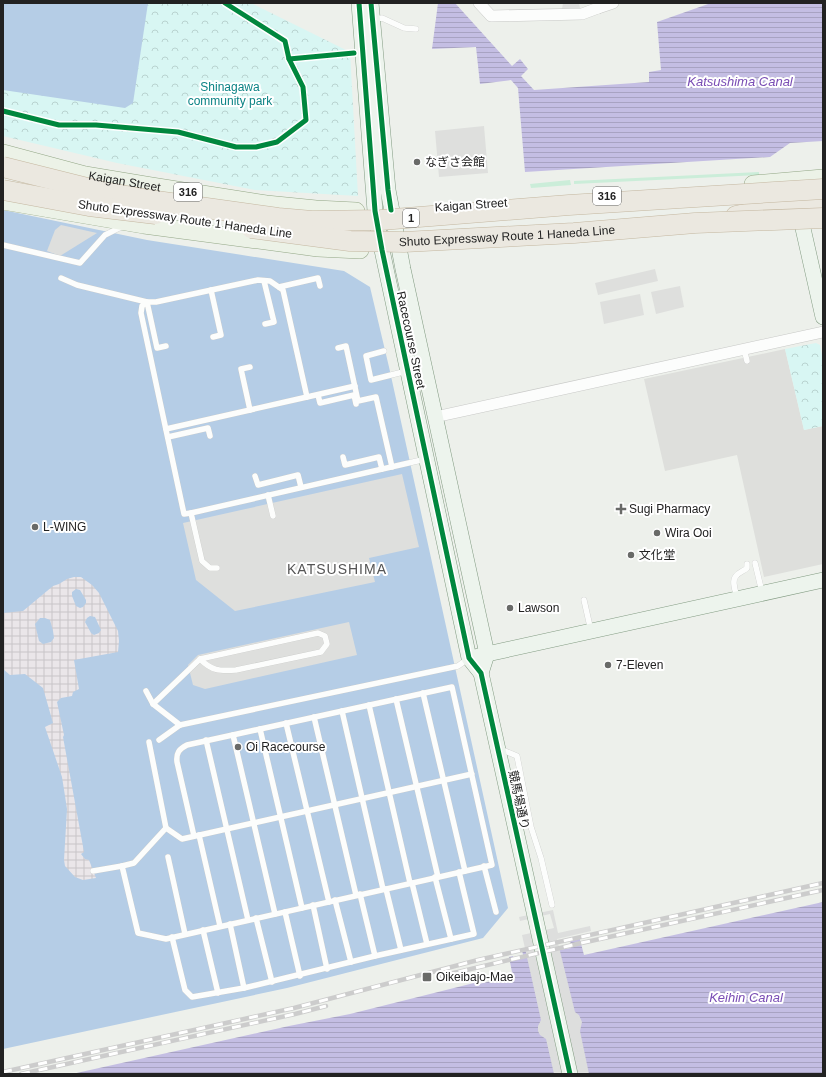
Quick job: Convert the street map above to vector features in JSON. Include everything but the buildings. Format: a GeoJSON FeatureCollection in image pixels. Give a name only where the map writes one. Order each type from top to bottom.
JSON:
{"type":"FeatureCollection","features":[{"type":"Feature","properties":{"kind":"highway","name":"Shuto Expressway Route 1 Haneda Line"},"geometry":{"type":"LineString","coordinates":[[3,167],[99,191],[149,200],[278,218],[312,221],[387,220],[820,182]]}},
{"type":"Feature","properties":{"kind":"highway"},"geometry":{"type":"LineString","coordinates":[[3,180],[148,213]]}},
{"type":"Feature","properties":{"kind":"highway"},"geometry":{"type":"LineString","coordinates":[[312,221],[355,227],[437,227],[735,206],[800,194],[820,182]]}},
{"type":"Feature","properties":{"kind":"highway","name":"Shuto Expressway Route 1 Haneda Line"},"geometry":{"type":"LineString","coordinates":[[3,190],[89,206],[330,239],[369,242],[404,242],[574,233],[695,223],[823,218]]}},
{"type":"Feature","properties":{"kind":"highway"},"geometry":{"type":"LineString","coordinates":[[695,223],[768,209],[823,204]]}},
{"type":"Feature","properties":{"kind":"main road","name":"Kaigan Street"},"geometry":{"type":"LineString","coordinates":[[3,153],[85,175],[266,204],[338,211],[383,210],[820,182]]}},
{"type":"Feature","properties":{"kind":"main road"},"geometry":{"type":"LineString","coordinates":[[3,201],[129,223],[342,250],[399,250],[692,230],[823,223]]}},
{"type":"Feature","properties":{"kind":"street","name":"Racecourse Street"},"geometry":{"type":"LineString","coordinates":[[359,3],[383,210],[382,250],[469,658],[481,673]]}},
{"type":"Feature","properties":{"kind":"street","name":"Racecourse Street"},"geometry":{"type":"LineString","coordinates":[[371,3],[388,190],[383,210],[399,250],[487,654],[481,673]]}},
{"type":"Feature","properties":{"kind":"street"},"geometry":{"type":"LineString","coordinates":[[479,3],[491,16],[582,14],[598,6],[613,3]]}},
{"type":"Feature","properties":{"kind":"street"},"geometry":{"type":"LineString","coordinates":[[802,224],[823,317]]}},
{"type":"Feature","properties":{"kind":"street"},"geometry":{"type":"LineString","coordinates":[[435,417],[823,332]]}},
{"type":"Feature","properties":{"kind":"street"},"geometry":{"type":"LineString","coordinates":[[469,658],[823,580]]}},
{"type":"Feature","properties":{"kind":"street","name":"競馬場通り"},"geometry":{"type":"LineString","coordinates":[[481,673],[570,1074]]}},
{"type":"Feature","properties":{"kind":"lane"},"geometry":{"type":"LineString","coordinates":[[373,19],[382,18],[404,28],[416,29]]}},
{"type":"Feature","properties":{"kind":"lane"},"geometry":{"type":"LineString","coordinates":[[3,245],[80,263],[105,235],[129,223]]}},
{"type":"Feature","properties":{"kind":"lane"},"geometry":{"type":"LineString","coordinates":[[61,278],[77,285],[148,302],[156,302],[258,280],[270,282],[283,290],[307,397]]}},
{"type":"Feature","properties":{"kind":"lane"},"geometry":{"type":"LineString","coordinates":[[279,287],[318,278],[320,286]]}},
{"type":"Feature","properties":{"kind":"lane"},"geometry":{"type":"LineString","coordinates":[[264,281],[274,322],[265,324]]}},
{"type":"Feature","properties":{"kind":"lane"},"geometry":{"type":"LineString","coordinates":[[211,290],[221,335],[213,337]]}},
{"type":"Feature","properties":{"kind":"lane"},"geometry":{"type":"LineString","coordinates":[[148,302],[157,348],[166,346]]}},
{"type":"Feature","properties":{"kind":"lane"},"geometry":{"type":"LineString","coordinates":[[148,302],[142,306],[141,313],[184,514],[426,459]]}},
{"type":"Feature","properties":{"kind":"lane"},"geometry":{"type":"LineString","coordinates":[[338,348],[346,346],[358,401],[376,397],[392,467]]}},
{"type":"Feature","properties":{"kind":"lane"},"geometry":{"type":"LineString","coordinates":[[744,349],[747,361]]}},
{"type":"Feature","properties":{"kind":"lane"},"geometry":{"type":"LineString","coordinates":[[384,351],[366,356],[371,380],[407,371]]}},
{"type":"Feature","properties":{"kind":"lane"},"geometry":{"type":"LineString","coordinates":[[250,367],[241,369],[250,410]]}},
{"type":"Feature","properties":{"kind":"lane"},"geometry":{"type":"LineString","coordinates":[[166,429],[355,386]]}},
{"type":"Feature","properties":{"kind":"lane"},"geometry":{"type":"LineString","coordinates":[[318,395],[320,403],[354,395],[356,404]]}},
{"type":"Feature","properties":{"kind":"lane"},"geometry":{"type":"LineString","coordinates":[[168,437],[208,428],[210,436]]}},
{"type":"Feature","properties":{"kind":"lane"},"geometry":{"type":"LineString","coordinates":[[343,457],[345,465],[379,457],[382,469]]}},
{"type":"Feature","properties":{"kind":"lane"},"geometry":{"type":"LineString","coordinates":[[255,476],[258,485],[298,475],[301,488]]}},
{"type":"Feature","properties":{"kind":"lane"},"geometry":{"type":"LineString","coordinates":[[268,495],[273,516]]}},
{"type":"Feature","properties":{"kind":"lane"},"geometry":{"type":"LineString","coordinates":[[191,513],[202,561],[210,568],[217,568]]}},
{"type":"Feature","properties":{"kind":"lane"},"geometry":{"type":"LineString","coordinates":[[755,563],[762,593]]}},
{"type":"Feature","properties":{"kind":"lane"},"geometry":{"type":"LineString","coordinates":[[737,599],[734,578],[737,574],[747,568],[747,564]]}},
{"type":"Feature","properties":{"kind":"lane"},"geometry":{"type":"LineString","coordinates":[[584,600],[591,631]]}},
{"type":"Feature","properties":{"kind":"lane"},"geometry":{"type":"LineString","coordinates":[[153,704],[200,659],[318,633],[325,636],[326,644],[321,652],[236,670],[208,668],[200,659]]}},
{"type":"Feature","properties":{"kind":"lane"},"geometry":{"type":"LineString","coordinates":[[158,740],[180,725],[458,666],[469,658]]}},
{"type":"Feature","properties":{"kind":"lane"},"geometry":{"type":"LineString","coordinates":[[122,866],[138,933],[166,939],[492,864],[452,687],[206,740],[180,748],[176,756],[177,762],[220,926]]}},
{"type":"Feature","properties":{"kind":"lane"},"geometry":{"type":"LineString","coordinates":[[146,691],[153,704],[180,725]]}},
{"type":"Feature","properties":{"kind":"lane"},"geometry":{"type":"LineString","coordinates":[[423,693],[465,871]]}},
{"type":"Feature","properties":{"kind":"lane"},"geometry":{"type":"LineString","coordinates":[[396,699],[417,786],[450,939]]}},
{"type":"Feature","properties":{"kind":"lane"},"geometry":{"type":"LineString","coordinates":[[369,705],[427,944]]}},
{"type":"Feature","properties":{"kind":"lane"},"geometry":{"type":"LineString","coordinates":[[342,711],[362,798],[401,950]]}},
{"type":"Feature","properties":{"kind":"lane"},"geometry":{"type":"LineString","coordinates":[[314,717],[358,895],[375,956]]}},
{"type":"Feature","properties":{"kind":"lane"},"geometry":{"type":"LineString","coordinates":[[286,723],[307,811],[351,962]]}},
{"type":"Feature","properties":{"kind":"lane"},"geometry":{"type":"LineString","coordinates":[[260,729],[302,908]]}},
{"type":"Feature","properties":{"kind":"lane"},"geometry":{"type":"LineString","coordinates":[[233,735],[275,914]]}},
{"type":"Feature","properties":{"kind":"lane"},"geometry":{"type":"LineString","coordinates":[[206,740],[248,920]]}},
{"type":"Feature","properties":{"kind":"lane"},"geometry":{"type":"LineString","coordinates":[[149,742],[166,828],[182,839],[472,774]]}},
{"type":"Feature","properties":{"kind":"lane"},"geometry":{"type":"LineString","coordinates":[[497,748],[516,756],[531,827],[541,858],[552,905]]}},
{"type":"Feature","properties":{"kind":"lane"},"geometry":{"type":"LineString","coordinates":[[93,872],[134,863],[166,828]]}},
{"type":"Feature","properties":{"kind":"lane"},"geometry":{"type":"LineString","coordinates":[[168,857],[186,934]]}},
{"type":"Feature","properties":{"kind":"lane"},"geometry":{"type":"LineString","coordinates":[[484,866],[496,912]]}},
{"type":"Feature","properties":{"kind":"lane"},"geometry":{"type":"LineString","coordinates":[[172,937],[185,990],[192,997],[300,976],[375,956],[474,934],[459,872]]}},
{"type":"Feature","properties":{"kind":"lane"},"geometry":{"type":"LineString","coordinates":[[313,905],[327,969]]}},
{"type":"Feature","properties":{"kind":"lane"},"geometry":{"type":"LineString","coordinates":[[285,912],[300,976]]}},
{"type":"Feature","properties":{"kind":"lane"},"geometry":{"type":"LineString","coordinates":[[256,918],[272,982]]}},
{"type":"Feature","properties":{"kind":"lane"},"geometry":{"type":"LineString","coordinates":[[230,924],[244,988]]}},
{"type":"Feature","properties":{"kind":"lane"},"geometry":{"type":"LineString","coordinates":[[203,930],[218,993]]}},
{"type":"Feature","properties":{"kind":"shaded area"},"geometry":{"type":"Polygon","coordinates":[[[3,3],[148,3],[133,103],[125,108],[3,90],[3,3]]]}},
{"type":"Feature","properties":{"kind":"shaded area"},"geometry":{"type":"Polygon","coordinates":[[[563,3],[579,3],[580,8],[562,9],[563,3]]]}},
{"type":"Feature","properties":{"kind":"shaded area"},"geometry":{"type":"Polygon","coordinates":[[[484,126],[488,173],[439,177],[435,131],[484,126]]]}},
{"type":"Feature","properties":{"kind":"shaded area","name":"Oi Racecourse"},"geometry":{"type":"Polygon","coordinates":[[[3,210],[147,240],[344,271],[370,287],[508,908],[483,938],[287,988],[3,1049],[3,210]]]}},
{"type":"Feature","properties":{"kind":"shaded area"},"geometry":{"type":"Polygon","coordinates":[[[61,225],[97,233],[60,256],[47,251],[55,230],[61,225]]]}},
{"type":"Feature","properties":{"kind":"shaded area"},"geometry":{"type":"Polygon","coordinates":[[[655,269],[658,281],[598,295],[595,283],[655,269]]]}},
{"type":"Feature","properties":{"kind":"shaded area"},"geometry":{"type":"Polygon","coordinates":[[[680,286],[684,307],[656,314],[651,292],[680,286]]]}},
{"type":"Feature","properties":{"kind":"shaded area"},"geometry":{"type":"Polygon","coordinates":[[[640,294],[644,315],[604,324],[600,302],[640,294]]]}},
{"type":"Feature","properties":{"kind":"shaded area"},"geometry":{"type":"Polygon","coordinates":[[[785,349],[804,430],[823,426],[823,564],[764,577],[737,455],[665,471],[644,379],[785,349]]]}},
{"type":"Feature","properties":{"kind":"shaded area"},"geometry":{"type":"Polygon","coordinates":[[[402,474],[419,547],[369,558],[375,582],[235,611],[196,580],[183,523],[402,474]]]}},
{"type":"Feature","properties":{"kind":"shaded area"},"geometry":{"type":"Polygon","coordinates":[[[81,577],[92,585],[99,593],[118,631],[119,641],[118,652],[74,660],[79,689],[73,692],[72,696],[61,698],[57,702],[84,852],[81,854],[85,859],[89,860],[96,878],[83,880],[75,877],[65,866],[64,860],[67,809],[62,777],[45,727],[53,723],[43,688],[25,674],[10,675],[3,669],[3,613],[23,611],[53,586],[67,579],[81,577]],[[76,589],[72,592],[72,596],[76,606],[80,608],[86,603],[86,600],[80,590],[76,589]],[[90,616],[85,622],[91,633],[94,635],[99,633],[101,630],[95,617],[90,616]],[[40,618],[35,624],[39,641],[43,644],[51,642],[54,638],[50,620],[40,618]]]}},
{"type":"Feature","properties":{"kind":"shaded area"},"geometry":{"type":"Polygon","coordinates":[[[349,622],[357,655],[205,689],[193,685],[188,665],[198,655],[349,622]]]}},
{"type":"Feature","properties":{"kind":"green space","name":"Shinagawa community park"},"geometry":{"type":"Polygon","coordinates":[[[3,3],[251,3],[350,52],[358,196],[255,190],[117,163],[3,136],[3,3]]]}},
{"type":"Feature","properties":{"kind":"green space"},"geometry":{"type":"Polygon","coordinates":[[[759,172],[759,175],[574,184],[574,181],[759,172]]]}},
{"type":"Feature","properties":{"kind":"green space"},"geometry":{"type":"Polygon","coordinates":[[[570,180],[571,185],[531,188],[530,184],[570,180]]]}},
{"type":"Feature","properties":{"kind":"green space"},"geometry":{"type":"Polygon","coordinates":[[[816,343],[820,345],[823,360],[823,426],[804,430],[785,349],[816,343]]]}},
{"type":"Feature","properties":{"kind":"water","name":"Katsushima Canal"},"geometry":{"type":"Polygon","coordinates":[[[438,3],[455,3],[512,66],[520,59],[528,69],[521,76],[534,90],[649,82],[649,72],[661,70],[657,22],[711,3],[823,3],[823,141],[790,143],[770,157],[525,172],[518,88],[511,80],[480,84],[476,47],[432,49],[438,3]]]}},
{"type":"Feature","properties":{"kind":"water","name":"Keihin Canal"},"geometry":{"type":"Polygon","coordinates":[[[823,902],[823,1074],[72,1074],[350,1014],[474,983],[479,984],[508,977],[507,974],[512,972],[509,957],[513,956],[514,960],[524,958],[522,951],[557,943],[558,950],[571,948],[570,938],[579,936],[584,955],[823,902]]]}},
{"type":"Feature","properties":{"kind":"pier"},"geometry":{"type":"Polygon","coordinates":[[[553,910],[558,933],[590,926],[591,931],[557,939],[575,1012],[579,1015],[582,1022],[580,1031],[589,1074],[554,1074],[546,1039],[540,1035],[538,1031],[538,1026],[541,1020],[522,935],[554,928],[550,914],[520,921],[519,917],[553,910]]]}},
{"type":"Feature","properties":{"kind":"railway"},"geometry":{"type":"LineString","coordinates":[[3,1072],[294,1008],[478,960],[823,883]]}},
{"type":"Feature","properties":{"kind":"railway"},"geometry":{"type":"LineString","coordinates":[[441,976],[577,944],[823,890]]}},
{"type":"Feature","properties":{"kind":"railway"},"geometry":{"type":"LineString","coordinates":[[21,1074],[326,1006]]}},
{"type":"Feature","properties":{"kind":"cycle path"},"geometry":{"type":"LineString","coordinates":[[3,111],[59,125],[96,125],[178,132],[236,147],[256,147],[277,142],[306,120],[303,87],[289,59],[285,41],[225,3]]}},
{"type":"Feature","properties":{"kind":"cycle path"},"geometry":{"type":"LineString","coordinates":[[359,3],[375,211],[382,250],[469,658],[481,673],[570,1074]]}},
{"type":"Feature","properties":{"kind":"cycle path"},"geometry":{"type":"LineString","coordinates":[[371,3],[391,210]]}},
{"type":"Feature","properties":{"kind":"cycle path"},"geometry":{"type":"LineString","coordinates":[[289,59],[354,53]]}},
{"type":"Feature","properties":{"kind":"place","name":"なぎさ会館"},"geometry":{"type":"Point","coordinates":[417,162]}},
{"type":"Feature","properties":{"kind":"place","name":"Sugi Pharmacy"},"geometry":{"type":"Point","coordinates":[621,509]}},
{"type":"Feature","properties":{"kind":"place","name":"L-WING"},"geometry":{"type":"Point","coordinates":[35,527]}},
{"type":"Feature","properties":{"kind":"place","name":"Wira Ooi"},"geometry":{"type":"Point","coordinates":[657,533]}},
{"type":"Feature","properties":{"kind":"place","name":"文化堂"},"geometry":{"type":"Point","coordinates":[631,555]}},
{"type":"Feature","properties":{"kind":"place","name":"Lawson"},"geometry":{"type":"Point","coordinates":[510,608]}},
{"type":"Feature","properties":{"kind":"place","name":"7-Eleven"},"geometry":{"type":"Point","coordinates":[608,665]}},
{"type":"Feature","properties":{"kind":"place","name":"Oi Racecourse"},"geometry":{"type":"Point","coordinates":[238,747]}},
{"type":"Feature","properties":{"kind":"place","name":"Oikeibajo-Mae"},"geometry":{"type":"Point","coordinates":[427,977]}},
{"type":"Feature","properties":{"kind":"district","name":"KATSUSHIMA"},"geometry":{"type":"Point","coordinates":[337,569]}}]}
